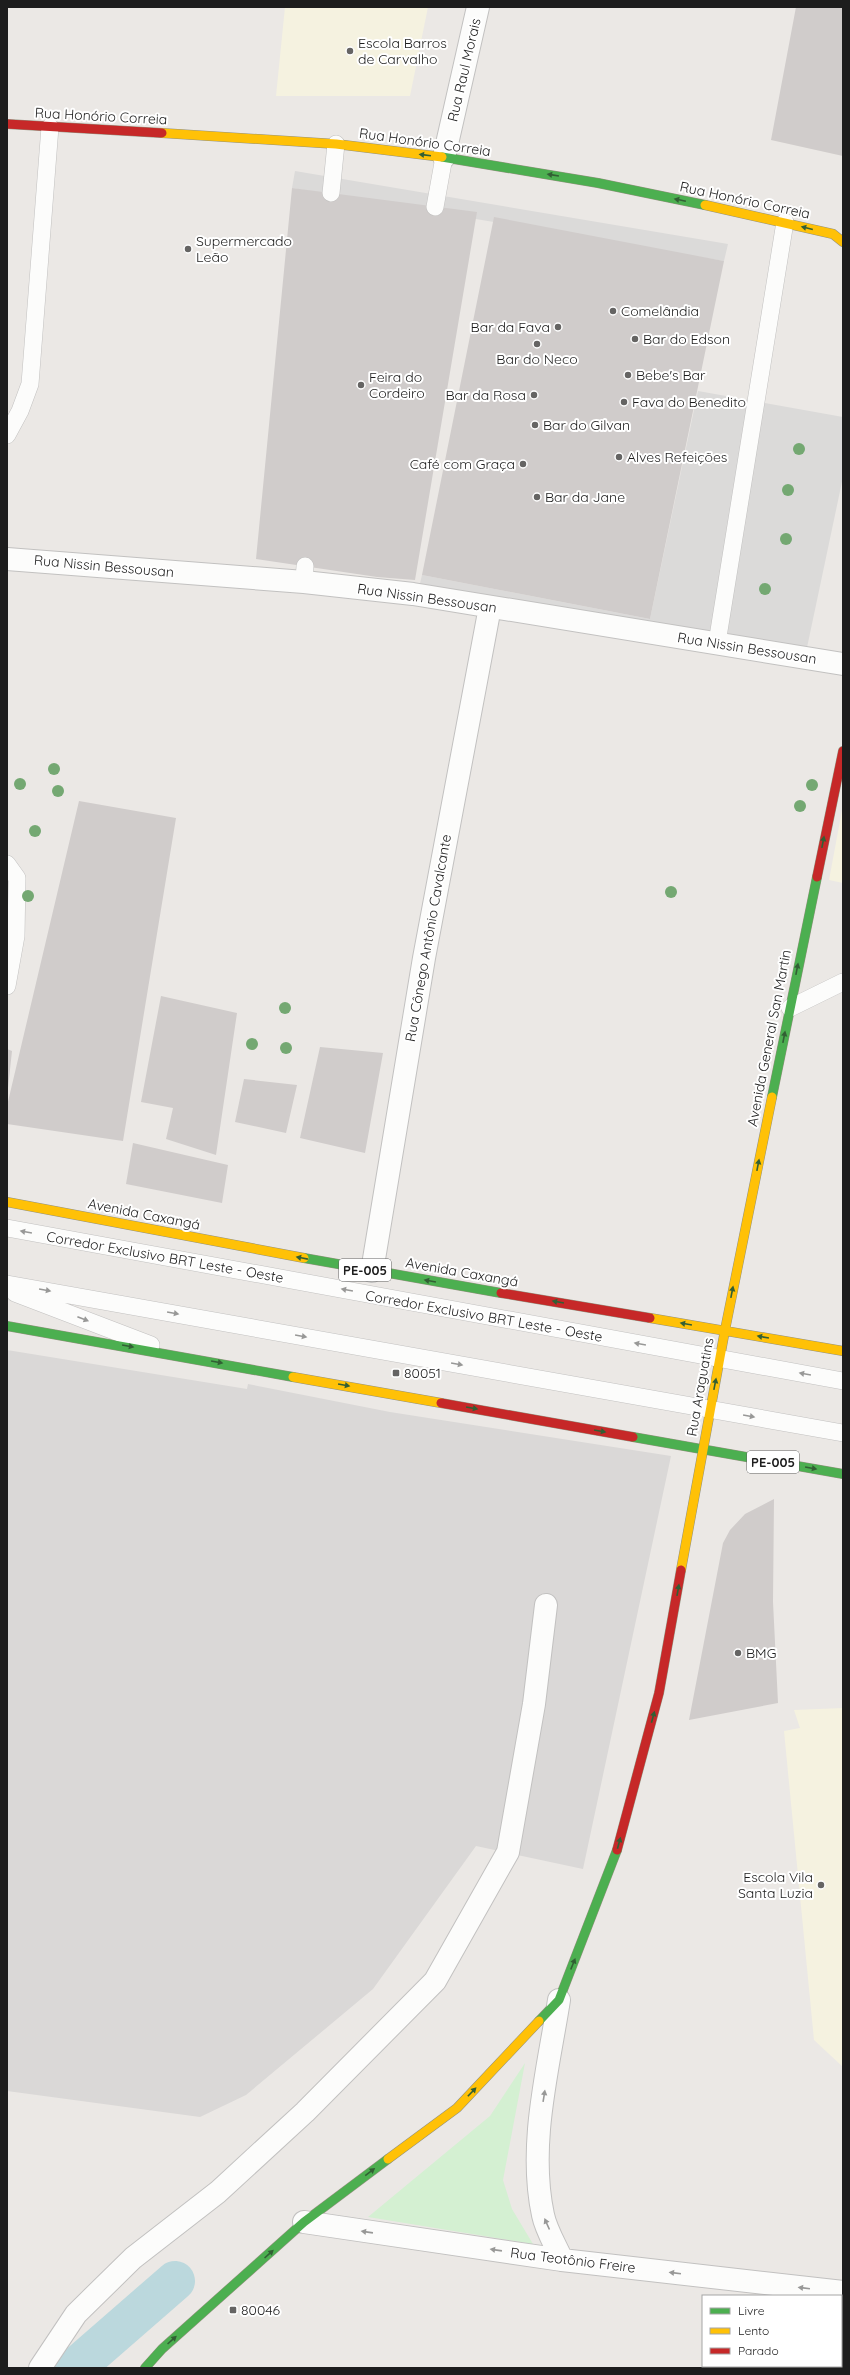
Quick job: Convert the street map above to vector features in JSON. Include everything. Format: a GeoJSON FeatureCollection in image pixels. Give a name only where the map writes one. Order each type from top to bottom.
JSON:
{"type":"FeatureCollection","features":[{"type":"Feature","properties":{"kind":"main road","name":"Rua Honório Correia"},"geometry":{"type":"LineString","coordinates":[[7,124],[336,144],[444,157],[598,183],[785,222],[833,234],[843,234]]}},
{"type":"Feature","properties":{"kind":"main road","name":"Rua Honório Correia"},"geometry":{"type":"LineString","coordinates":[[833,234],[843,242]]}},
{"type":"Feature","properties":{"kind":"main road","name":"Avenida General San Martin"},"geometry":{"type":"LineString","coordinates":[[725,1330],[843,751]]}},
{"type":"Feature","properties":{"kind":"main road","name":"Avenida Caxangá"},"geometry":{"type":"LineString","coordinates":[[7,1202],[372,1271],[843,1351]]}},
{"type":"Feature","properties":{"kind":"main road","name":"PE-005"},"geometry":{"type":"LineString","coordinates":[[7,1326],[178,1355],[843,1474]]}},
{"type":"Feature","properties":{"kind":"main road","name":"Rua Araguatins"},"geometry":{"type":"LineString","coordinates":[[559,2000],[614,1862],[659,1693],[725,1330]]}},
{"type":"Feature","properties":{"kind":"main road"},"geometry":{"type":"LineString","coordinates":[[145,2368],[162,2349],[304,2222],[457,2108],[559,2000]]}},
{"type":"Feature","properties":{"kind":"street","name":"Rua Raul Morais"},"geometry":{"type":"LineString","coordinates":[[444,157],[478,7]]}},
{"type":"Feature","properties":{"kind":"street","name":"Rua Nissin Bessousan"},"geometry":{"type":"LineString","coordinates":[[7,559],[305,574],[376,584],[413,594],[490,607],[843,664]]}},
{"type":"Feature","properties":{"kind":"street","name":"Rua Cônego Antônio Cavalcante"},"geometry":{"type":"LineString","coordinates":[[372,1271],[424,958],[490,607]]}},
{"type":"Feature","properties":{"kind":"street"},"geometry":{"type":"LineString","coordinates":[[40,2368],[76,2314],[133,2258],[218,2192],[305,2112],[435,1981],[508,1852],[534,1704],[546,1605]]}},
{"type":"Feature","properties":{"kind":"street"},"geometry":{"type":"LineString","coordinates":[[559,2000],[541,2112],[538,2163],[543,2216],[562,2260]]}},
{"type":"Feature","properties":{"kind":"street","name":"Rua Teotônio Freire"},"geometry":{"type":"LineString","coordinates":[[304,2222],[562,2260],[843,2292]]}},
{"type":"Feature","properties":{"kind":"lane"},"geometry":{"type":"LineString","coordinates":[[7,435],[20,411],[30,384],[50,127]]}},
{"type":"Feature","properties":{"kind":"lane"},"geometry":{"type":"LineString","coordinates":[[331,193],[336,144]]}},
{"type":"Feature","properties":{"kind":"lane"},"geometry":{"type":"LineString","coordinates":[[435,207],[444,157]]}},
{"type":"Feature","properties":{"kind":"lane"},"geometry":{"type":"LineString","coordinates":[[717,643],[785,222]]}},
{"type":"Feature","properties":{"kind":"lane"},"geometry":{"type":"LineString","coordinates":[[7,864],[17,878],[16,936],[7,986]]}},
{"type":"Feature","properties":{"kind":"lane"},"geometry":{"type":"LineString","coordinates":[[790,1008],[843,982]]}},
{"type":"Feature","properties":{"kind":"lane","name":"Corredor Exclusivo BRT Leste - Oeste"},"geometry":{"type":"LineString","coordinates":[[7,1228],[843,1381]]}},
{"type":"Feature","properties":{"kind":"lane"},"geometry":{"type":"LineString","coordinates":[[7,1284],[843,1433]]}},
{"type":"Feature","properties":{"kind":"lane"},"geometry":{"type":"LineString","coordinates":[[7,1290],[178,1355]]}},
{"type":"Feature","properties":{"kind":"shaded area","name":"Escola Barros de Carvalho"},"geometry":{"type":"Polygon","coordinates":[[[285,7],[428,7],[410,96],[276,96],[285,7]]]}},
{"type":"Feature","properties":{"kind":"shaded area"},"geometry":{"type":"Polygon","coordinates":[[[295,171],[728,244],[724,261],[292,188],[295,171]]]}},
{"type":"Feature","properties":{"kind":"shaded area"},"geometry":{"type":"Polygon","coordinates":[[[698,391],[843,417],[843,477],[805,657],[416,600],[422,575],[650,619],[698,391]]]}},
{"type":"Feature","properties":{"kind":"shaded area"},"geometry":{"type":"Polygon","coordinates":[[[843,805],[843,883],[829,880],[843,805]]]}},
{"type":"Feature","properties":{"kind":"shaded area"},"geometry":{"type":"Polygon","coordinates":[[[7,1350],[247,1389],[248,1384],[390,1412],[671,1456],[583,1869],[476,1846],[373,1989],[246,2095],[200,2117],[7,2091],[7,1350]]]}},
{"type":"Feature","properties":{"kind":"shaded area","name":"Escola Vila Santa Luzia"},"geometry":{"type":"Polygon","coordinates":[[[843,1708],[843,2067],[814,2040],[784,1731],[800,1728],[794,1710],[843,1708]]]}},
{"type":"Feature","properties":{"kind":"green space"},"geometry":{"type":"Polygon","coordinates":[[[525,2063],[503,2180],[512,2209],[533,2244],[368,2217],[490,2116],[525,2063]]]}},
{"type":"Feature","properties":{"kind":"building"},"geometry":{"type":"Polygon","coordinates":[[[796,7],[843,7],[843,156],[771,140],[796,7]]]}},
{"type":"Feature","properties":{"kind":"building","name":"Feira do Cordeiro"},"geometry":{"type":"Polygon","coordinates":[[[292,188],[477,212],[415,580],[377,577],[256,559],[292,188]]]}},
{"type":"Feature","properties":{"kind":"building"},"geometry":{"type":"Polygon","coordinates":[[[494,217],[724,261],[650,619],[422,575],[494,217]]]}},
{"type":"Feature","properties":{"kind":"building"},"geometry":{"type":"Polygon","coordinates":[[[79,801],[176,818],[123,1141],[7,1124],[7,1106],[79,801]]]}},
{"type":"Feature","properties":{"kind":"building"},"geometry":{"type":"Polygon","coordinates":[[[161,996],[237,1013],[216,1155],[166,1139],[173,1108],[141,1102],[161,996]]]}},
{"type":"Feature","properties":{"kind":"building"},"geometry":{"type":"Polygon","coordinates":[[[320,1047],[383,1053],[365,1153],[300,1138],[320,1047]]]}},
{"type":"Feature","properties":{"kind":"building"},"geometry":{"type":"Polygon","coordinates":[[[7,1049],[12,1051],[8,1088],[7,1088],[7,1049]]]}},
{"type":"Feature","properties":{"kind":"building"},"geometry":{"type":"Polygon","coordinates":[[[244,1079],[297,1085],[286,1133],[235,1122],[244,1079]]]}},
{"type":"Feature","properties":{"kind":"building"},"geometry":{"type":"Polygon","coordinates":[[[133,1143],[228,1165],[222,1203],[126,1184],[133,1143]]]}},
{"type":"Feature","properties":{"kind":"building","name":"BMG"},"geometry":{"type":"Polygon","coordinates":[[[774,1499],[773,1602],[778,1703],[689,1720],[723,1543],[730,1530],[745,1514],[774,1499]]]}},
{"type":"Feature","properties":{"kind":"waterway"},"geometry":{"type":"LineString","coordinates":[[75,2368],[175,2281]]}},
{"type":"Feature","properties":{"kind":"traffic: fast"},"geometry":{"type":"LineString","coordinates":[[442,157],[598,183],[705,205]]}},
{"type":"Feature","properties":{"kind":"traffic: fast"},"geometry":{"type":"LineString","coordinates":[[772,1097],[817,877]]}},
{"type":"Feature","properties":{"kind":"traffic: fast"},"geometry":{"type":"LineString","coordinates":[[304,1258],[501,1293]]}},
{"type":"Feature","properties":{"kind":"traffic: fast"},"geometry":{"type":"LineString","coordinates":[[7,1326],[293,1377]]}},
{"type":"Feature","properties":{"kind":"traffic: fast"},"geometry":{"type":"LineString","coordinates":[[633,1437],[843,1474]]}},
{"type":"Feature","properties":{"kind":"traffic: fast"},"geometry":{"type":"LineString","coordinates":[[539,2021],[559,2000],[617,1850]]}},
{"type":"Feature","properties":{"kind":"traffic: fast"},"geometry":{"type":"LineString","coordinates":[[145,2368],[162,2349],[304,2222],[388,2159]]}},
{"type":"Feature","properties":{"kind":"traffic: slow"},"geometry":{"type":"LineString","coordinates":[[162,133],[336,144],[442,157]]}},
{"type":"Feature","properties":{"kind":"traffic: slow"},"geometry":{"type":"LineString","coordinates":[[705,205],[833,234],[843,242]]}},
{"type":"Feature","properties":{"kind":"traffic: slow"},"geometry":{"type":"LineString","coordinates":[[725,1330],[772,1097]]}},
{"type":"Feature","properties":{"kind":"traffic: slow"},"geometry":{"type":"LineString","coordinates":[[7,1202],[304,1258]]}},
{"type":"Feature","properties":{"kind":"traffic: slow"},"geometry":{"type":"LineString","coordinates":[[650,1318],[843,1351]]}},
{"type":"Feature","properties":{"kind":"traffic: slow"},"geometry":{"type":"LineString","coordinates":[[681,1570],[725,1330]]}},
{"type":"Feature","properties":{"kind":"traffic: slow"},"geometry":{"type":"LineString","coordinates":[[293,1377],[441,1403]]}},
{"type":"Feature","properties":{"kind":"traffic: slow"},"geometry":{"type":"LineString","coordinates":[[388,2159],[457,2108],[539,2021]]}},
{"type":"Feature","properties":{"kind":"traffic: jam"},"geometry":{"type":"LineString","coordinates":[[7,124],[162,133]]}},
{"type":"Feature","properties":{"kind":"traffic: jam"},"geometry":{"type":"LineString","coordinates":[[817,877],[843,751]]}},
{"type":"Feature","properties":{"kind":"traffic: jam"},"geometry":{"type":"LineString","coordinates":[[501,1293],[650,1318]]}},
{"type":"Feature","properties":{"kind":"traffic: jam"},"geometry":{"type":"LineString","coordinates":[[441,1403],[633,1437]]}},
{"type":"Feature","properties":{"kind":"traffic: jam"},"geometry":{"type":"LineString","coordinates":[[617,1850],[659,1693],[681,1570]]}},
{"type":"Feature","properties":{"kind":"place","name":"Escola Barros de Carvalho"},"geometry":{"type":"Point","coordinates":[350,51]}},
{"type":"Feature","properties":{"kind":"place","name":"Supermercado Leão"},"geometry":{"type":"Point","coordinates":[188,249]}},
{"type":"Feature","properties":{"kind":"place","name":"Comelândia"},"geometry":{"type":"Point","coordinates":[613,311]}},
{"type":"Feature","properties":{"kind":"place","name":"Bar da Fava"},"geometry":{"type":"Point","coordinates":[558,327]}},
{"type":"Feature","properties":{"kind":"place","name":"Bar do Edson"},"geometry":{"type":"Point","coordinates":[635,339]}},
{"type":"Feature","properties":{"kind":"place","name":"Bar do Neco"},"geometry":{"type":"Point","coordinates":[537,344]}},
{"type":"Feature","properties":{"kind":"place","name":"Bebe's Bar"},"geometry":{"type":"Point","coordinates":[628,375]}},
{"type":"Feature","properties":{"kind":"place","name":"Feira do Cordeiro"},"geometry":{"type":"Point","coordinates":[361,385]}},
{"type":"Feature","properties":{"kind":"place","name":"Bar da Rosa"},"geometry":{"type":"Point","coordinates":[534,395]}},
{"type":"Feature","properties":{"kind":"place","name":"Fava do Benedito"},"geometry":{"type":"Point","coordinates":[624,402]}},
{"type":"Feature","properties":{"kind":"place","name":"Bar do Gilvan"},"geometry":{"type":"Point","coordinates":[535,425]}},
{"type":"Feature","properties":{"kind":"place","name":"Alves Refeições"},"geometry":{"type":"Point","coordinates":[619,457]}},
{"type":"Feature","properties":{"kind":"place","name":"Café com Graça"},"geometry":{"type":"Point","coordinates":[523,464]}},
{"type":"Feature","properties":{"kind":"place","name":"Bar da Jane"},"geometry":{"type":"Point","coordinates":[537,497]}},
{"type":"Feature","properties":{"kind":"place","name":"80051"},"geometry":{"type":"Point","coordinates":[396,1373]}},
{"type":"Feature","properties":{"kind":"place","name":"BMG"},"geometry":{"type":"Point","coordinates":[738,1653]}},
{"type":"Feature","properties":{"kind":"place","name":"Escola Vila Santa Luzia"},"geometry":{"type":"Point","coordinates":[821,1885]}},
{"type":"Feature","properties":{"kind":"place","name":"80046"},"geometry":{"type":"Point","coordinates":[233,2310]}}]}
